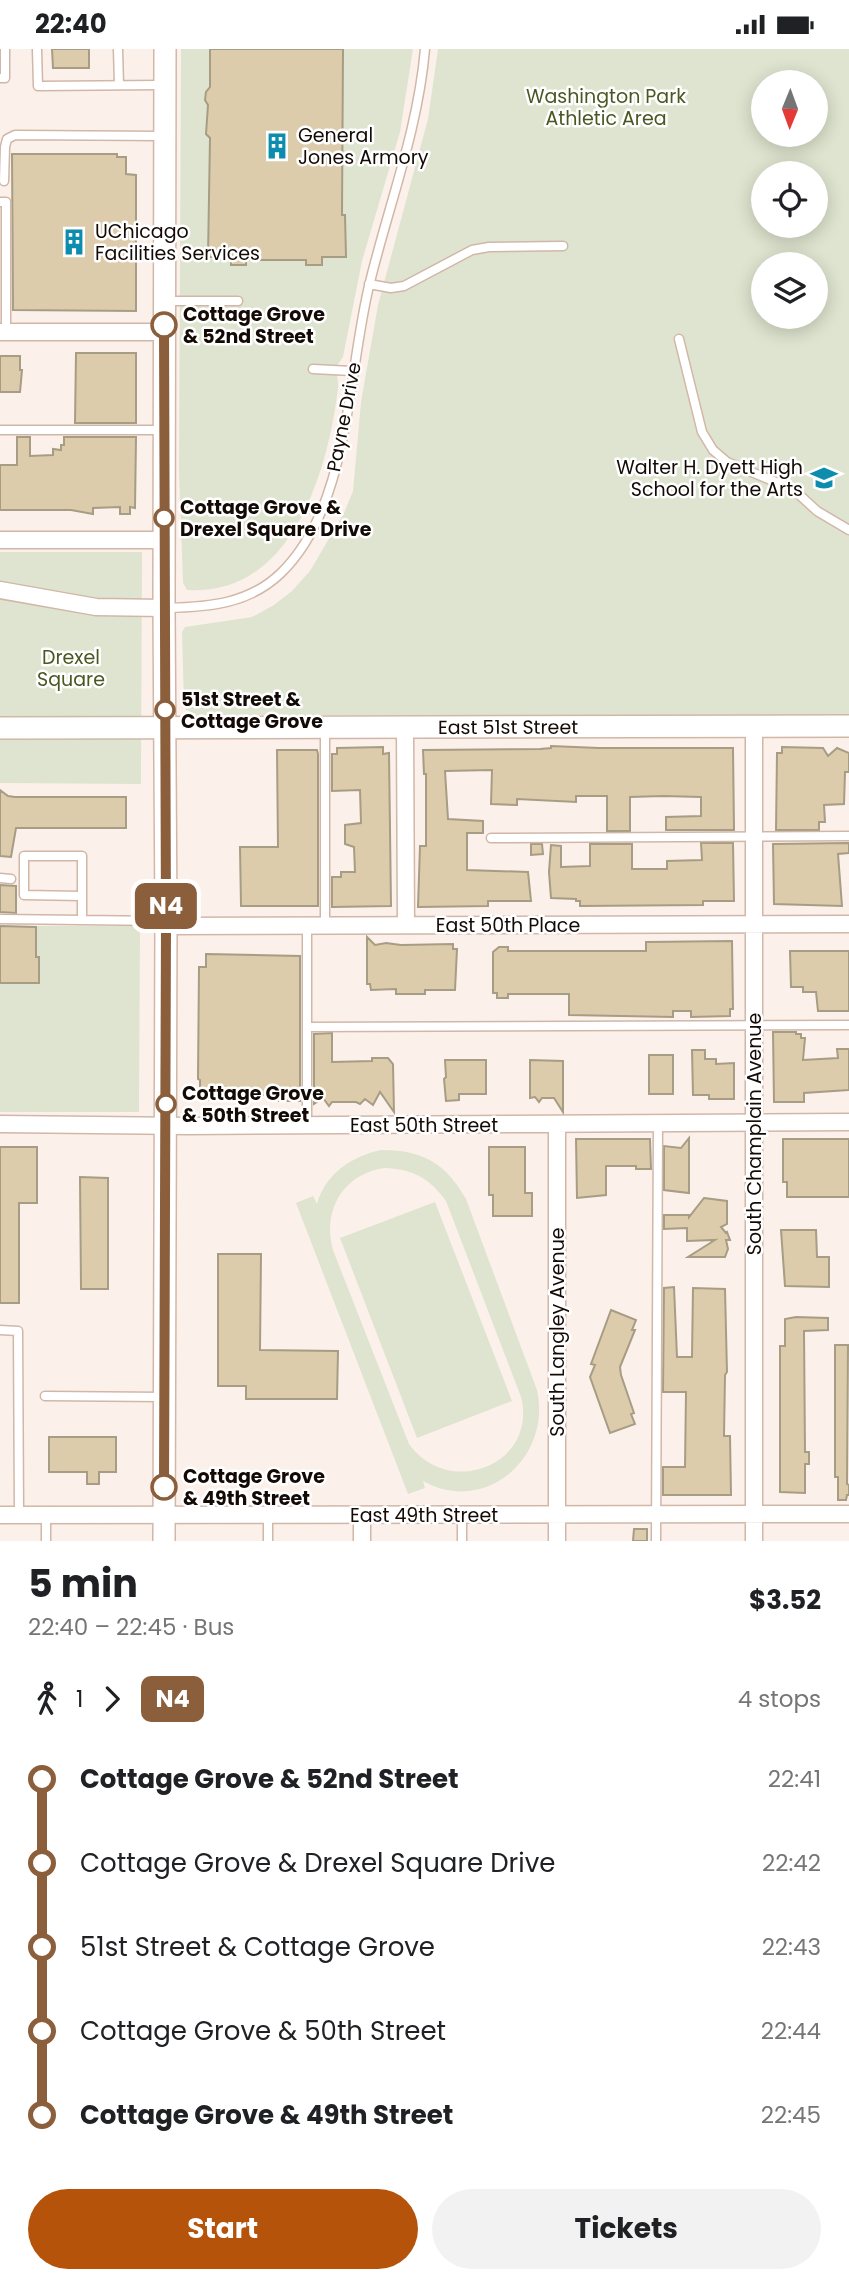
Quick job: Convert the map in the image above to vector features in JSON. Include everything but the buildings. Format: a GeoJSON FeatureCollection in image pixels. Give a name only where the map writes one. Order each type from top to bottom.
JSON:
{"type":"FeatureCollection","features":[{"type":"Feature","properties":{"kind":"main road"},"geometry":{"type":"LineString","coordinates":[[164,1541],[165,49]]}},
{"type":"Feature","properties":{"kind":"main road","name":"East 51st Street"},"geometry":{"type":"LineString","coordinates":[[0,728],[849,726]]}},
{"type":"Feature","properties":{"kind":"street"},"geometry":{"type":"LineString","coordinates":[[3,332],[164,333]]}},
{"type":"Feature","properties":{"kind":"street"},"geometry":{"type":"LineString","coordinates":[[0,540],[164,540]]}},
{"type":"Feature","properties":{"kind":"street","name":"Payne Drive"},"geometry":{"type":"LineString","coordinates":[[0,590],[96,607],[164,608]]}},
{"type":"Feature","properties":{"kind":"street","name":"South Champlain Avenue"},"geometry":{"type":"LineString","coordinates":[[754,726],[754,1541]]}},
{"type":"Feature","properties":{"kind":"street"},"geometry":{"type":"LineString","coordinates":[[405,728],[407,925]]}},
{"type":"Feature","properties":{"kind":"street","name":"East 50th Place"},"geometry":{"type":"LineString","coordinates":[[166,924],[849,924]]}},
{"type":"Feature","properties":{"kind":"street","name":"East 50th Street"},"geometry":{"type":"LineString","coordinates":[[0,1124],[166,1126],[849,1122]]}},
{"type":"Feature","properties":{"kind":"street","name":"South Langley Avenue"},"geometry":{"type":"LineString","coordinates":[[557,1124],[557,1541]]}},
{"type":"Feature","properties":{"kind":"street","name":"East 49th Street"},"geometry":{"type":"LineString","coordinates":[[0,1515],[849,1514]]}},
{"type":"Feature","properties":{"kind":"street"},"geometry":{"type":"LineString","coordinates":[[362,1515],[362,1541]]}},
{"type":"Feature","properties":{"kind":"lane"},"geometry":{"type":"LineString","coordinates":[[0,78],[5,78],[5,49]]}},
{"type":"Feature","properties":{"kind":"lane"},"geometry":{"type":"LineString","coordinates":[[37,49],[38,86],[165,85]]}},
{"type":"Feature","properties":{"kind":"lane"},"geometry":{"type":"LineString","coordinates":[[118,49],[119,85]]}},
{"type":"Feature","properties":{"kind":"lane","name":"Payne Drive"},"geometry":{"type":"LineString","coordinates":[[164,608],[212,605],[253,594],[294,558],[318,515],[340,454],[352,371],[369,284],[413,129],[425,49]]}},
{"type":"Feature","properties":{"kind":"lane"},"geometry":{"type":"LineString","coordinates":[[4,181],[5,147],[7,139],[15,135],[165,136]]}},
{"type":"Feature","properties":{"kind":"lane"},"geometry":{"type":"LineString","coordinates":[[0,202],[6,202],[3,332]]}},
{"type":"Feature","properties":{"kind":"lane"},"geometry":{"type":"LineString","coordinates":[[369,284],[391,288],[404,286],[456,257],[489,247],[563,246]]}},
{"type":"Feature","properties":{"kind":"lane"},"geometry":{"type":"LineString","coordinates":[[164,301],[237,301]]}},
{"type":"Feature","properties":{"kind":"lane"},"geometry":{"type":"LineString","coordinates":[[679,339],[702,432],[713,450],[727,462],[793,489],[817,511],[849,530]]}},
{"type":"Feature","properties":{"kind":"lane"},"geometry":{"type":"LineString","coordinates":[[313,369],[352,371]]}},
{"type":"Feature","properties":{"kind":"lane"},"geometry":{"type":"LineString","coordinates":[[0,430],[164,430]]}},
{"type":"Feature","properties":{"kind":"lane"},"geometry":{"type":"LineString","coordinates":[[325,728],[325,926]]}},
{"type":"Feature","properties":{"kind":"lane"},"geometry":{"type":"LineString","coordinates":[[491,838],[849,836]]}},
{"type":"Feature","properties":{"kind":"lane"},"geometry":{"type":"LineString","coordinates":[[82,896],[24,895],[24,856],[82,856],[82,896],[82,920]]}},
{"type":"Feature","properties":{"kind":"lane"},"geometry":{"type":"LineString","coordinates":[[0,879],[11,879]]}},
{"type":"Feature","properties":{"kind":"lane"},"geometry":{"type":"LineString","coordinates":[[0,919],[166,924]]}},
{"type":"Feature","properties":{"kind":"lane"},"geometry":{"type":"LineString","coordinates":[[307,926],[307,1125]]}},
{"type":"Feature","properties":{"kind":"lane"},"geometry":{"type":"LineString","coordinates":[[307,1027],[849,1025]]}},
{"type":"Feature","properties":{"kind":"lane"},"geometry":{"type":"LineString","coordinates":[[656,1541],[658,1123]]}},
{"type":"Feature","properties":{"kind":"lane"},"geometry":{"type":"LineString","coordinates":[[0,1330],[19,1331],[19,1515]]}},
{"type":"Feature","properties":{"kind":"lane"},"geometry":{"type":"LineString","coordinates":[[45,1397],[164,1397]]}},
{"type":"Feature","properties":{"kind":"lane"},"geometry":{"type":"LineString","coordinates":[[46,1515],[46,1541]]}},
{"type":"Feature","properties":{"kind":"lane"},"geometry":{"type":"LineString","coordinates":[[462,1515],[462,1541]]}},
{"type":"Feature","properties":{"kind":"lane"},"geometry":{"type":"LineString","coordinates":[[268,1516],[268,1541]]}},
{"type":"Feature","properties":{"kind":"green space"},"geometry":{"type":"Polygon","coordinates":[[[181,49],[413,49],[400,132],[362,261],[343,357],[336,367],[338,385],[333,421],[314,490],[298,523],[278,551],[253,573],[223,587],[187,590],[183,583],[179,472],[181,49]]]}},
{"type":"Feature","properties":{"kind":"green space","name":"Washington Park Athletic Area"},"geometry":{"type":"Polygon","coordinates":[[[438,49],[849,49],[849,715],[197,715],[186,710],[182,632],[185,627],[252,617],[274,605],[292,591],[310,571],[344,513],[353,491],[361,402],[378,305],[428,119],[438,49]]]}},
{"type":"Feature","properties":{"kind":"green space","name":"Drexel Square"},"geometry":{"type":"Polygon","coordinates":[[[0,552],[142,552],[141,784],[0,783],[0,552]]]}},
{"type":"Feature","properties":{"kind":"green space"},"geometry":{"type":"Polygon","coordinates":[[[0,926],[140,926],[139,1112],[0,1112],[0,926]]]}},
{"type":"Feature","properties":{"kind":"green space"},"geometry":{"type":"Polygon","coordinates":[[[381,1150],[409,1152],[420,1156],[441,1167],[458,1186],[466,1199],[537,1390],[539,1415],[534,1437],[524,1457],[509,1474],[491,1485],[470,1491],[447,1490],[423,1481],[425,1488],[408,1494],[296,1203],[313,1196],[317,1204],[333,1175],[350,1162],[381,1150]],[[384,1168],[357,1178],[339,1197],[333,1208],[331,1222],[333,1250],[409,1444],[426,1461],[446,1470],[467,1471],[487,1467],[504,1456],[516,1440],[523,1421],[521,1397],[446,1201],[420,1176],[404,1170],[384,1168]]]}},
{"type":"Feature","properties":{"kind":"green space"},"geometry":{"type":"Polygon","coordinates":[[[435,1202],[512,1401],[417,1438],[340,1238],[435,1202]]]}},
{"type":"Feature","properties":{"kind":"bus line","name":"N4"},"geometry":{"type":"LineString","coordinates":[[164,325],[164,1487]]}},
{"type":"Feature","properties":{"kind":"place","name":"General Jones Armory"},"geometry":{"type":"Point","coordinates":[277,146]}},
{"type":"Feature","properties":{"kind":"place","name":"UChicago Facilities Services"},"geometry":{"type":"Point","coordinates":[74,242]}},
{"type":"Feature","properties":{"kind":"place","name":"Cottage Grove & 52nd Street"},"geometry":{"type":"Point","coordinates":[164,325]}},
{"type":"Feature","properties":{"kind":"place","name":"Walter H. Dyett High School for the Arts"},"geometry":{"type":"Point","coordinates":[824,478]}},
{"type":"Feature","properties":{"kind":"place","name":"Cottage Grove & Drexel Square Drive"},"geometry":{"type":"Point","coordinates":[164,518]}},
{"type":"Feature","properties":{"kind":"place","name":"51st Street & Cottage Grove"},"geometry":{"type":"Point","coordinates":[165,710]}},
{"type":"Feature","properties":{"kind":"place","name":"Cottage Grove & 50th Street"},"geometry":{"type":"Point","coordinates":[166,1104]}},
{"type":"Feature","properties":{"kind":"place","name":"Cottage Grove & 49th Street"},"geometry":{"type":"Point","coordinates":[164,1487]}}]}
